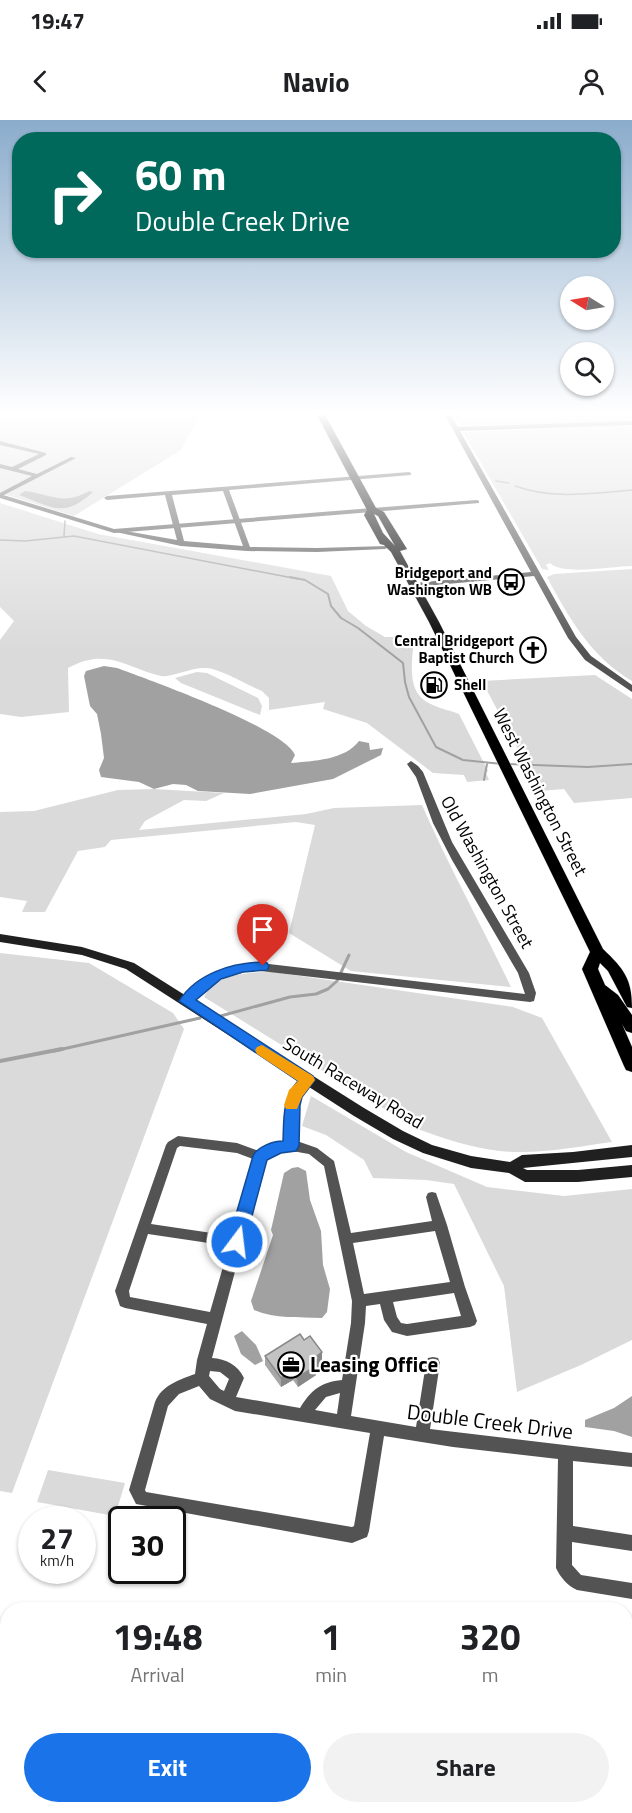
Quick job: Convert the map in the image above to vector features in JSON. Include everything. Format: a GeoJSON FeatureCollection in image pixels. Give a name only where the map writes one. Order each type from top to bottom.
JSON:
{"type":"FeatureCollection","features":[{"type":"Feature","properties":{"kind":"main road","name":"West Washington Street"},"geometry":{"type":"LineString","coordinates":[[364,494],[372,510],[381,514],[418,578],[414,585]]}},
{"type":"Feature","properties":{"kind":"main road","name":"West Washington Street"},"geometry":{"type":"LineString","coordinates":[[372,510],[369,515],[385,547],[403,579],[414,585],[597,952],[614,968],[632,1003]]}},
{"type":"Feature","properties":{"kind":"main road"},"geometry":{"type":"LineString","coordinates":[[378,533],[395,551],[414,585]]}},
{"type":"Feature","properties":{"kind":"main road","name":"South Raceway Road"},"geometry":{"type":"LineString","coordinates":[[0,938],[73,948],[109,957],[130,966],[410,1142],[471,1162],[512,1168],[525,1176],[555,1177],[632,1171]]}},
{"type":"Feature","properties":{"kind":"main road"},"geometry":{"type":"LineString","coordinates":[[597,952],[590,969],[632,1066]]}},
{"type":"Feature","properties":{"kind":"main road"},"geometry":{"type":"LineString","coordinates":[[598,986],[613,999],[632,1027]]}},
{"type":"Feature","properties":{"kind":"main road","name":"South Raceway Road"},"geometry":{"type":"LineString","coordinates":[[512,1168],[522,1161],[632,1151]]}},
{"type":"Feature","properties":{"kind":"street"},"geometry":{"type":"LineString","coordinates":[[107,498],[156,494]]}},
{"type":"Feature","properties":{"kind":"street"},"geometry":{"type":"LineString","coordinates":[[168,494],[181,544]]}},
{"type":"Feature","properties":{"kind":"street"},"geometry":{"type":"LineString","coordinates":[[227,494],[247,549]]}},
{"type":"Feature","properties":{"kind":"street"},"geometry":{"type":"LineString","coordinates":[[491,494],[578,647],[600,668],[632,689]]}},
{"type":"Feature","properties":{"kind":"street"},"geometry":{"type":"LineString","coordinates":[[0,496],[114,531],[181,544],[324,551],[385,547]]}},
{"type":"Feature","properties":{"kind":"street"},"geometry":{"type":"LineString","coordinates":[[114,531],[477,502]]}},
{"type":"Feature","properties":{"kind":"street"},"geometry":{"type":"LineString","coordinates":[[414,585],[535,574]]}},
{"type":"Feature","properties":{"kind":"street"},"geometry":{"type":"LineString","coordinates":[[494,578],[525,580],[542,587]]}},
{"type":"Feature","properties":{"kind":"street","name":"Old Washington Street"},"geometry":{"type":"LineString","coordinates":[[186,1001],[210,980],[242,968],[263,966],[530,998],[531,990],[520,968],[452,851],[429,802],[418,769],[411,764]]}},
{"type":"Feature","properties":{"kind":"street"},"geometry":{"type":"LineString","coordinates":[[291,1146],[292,1105],[295,1094],[308,1080]]}},
{"type":"Feature","properties":{"kind":"street"},"geometry":{"type":"LineString","coordinates":[[216,1319],[125,1302],[122,1291],[172,1144],[178,1141],[237,1148],[261,1156],[278,1147],[291,1146],[316,1150],[330,1164],[359,1301],[358,1323],[343,1422]]}},
{"type":"Feature","properties":{"kind":"street"},"geometry":{"type":"LineString","coordinates":[[203,1371],[261,1156]]}},
{"type":"Feature","properties":{"kind":"street"},"geometry":{"type":"LineString","coordinates":[[385,1297],[391,1320],[398,1328],[407,1330],[470,1321],[432,1197]]}},
{"type":"Feature","properties":{"kind":"street"},"geometry":{"type":"LineString","coordinates":[[346,1239],[441,1225]]}},
{"type":"Feature","properties":{"kind":"street"},"geometry":{"type":"LineString","coordinates":[[144,1228],[237,1242]]}},
{"type":"Feature","properties":{"kind":"street"},"geometry":{"type":"LineString","coordinates":[[359,1301],[458,1287]]}},
{"type":"Feature","properties":{"kind":"street"},"geometry":{"type":"LineString","coordinates":[[422,1435],[433,1363]]}},
{"type":"Feature","properties":{"kind":"street"},"geometry":{"type":"LineString","coordinates":[[227,1400],[237,1378],[229,1367],[220,1364],[203,1371],[174,1389],[162,1402],[137,1490],[141,1499],[352,1535],[361,1532],[378,1428]]}},
{"type":"Feature","properties":{"kind":"street","name":"Double Creek Drive"},"geometry":{"type":"LineString","coordinates":[[203,1371],[215,1394],[235,1404],[422,1435],[632,1460]]}},
{"type":"Feature","properties":{"kind":"street"},"geometry":{"type":"LineString","coordinates":[[304,1415],[314,1397],[327,1387],[348,1386]]}},
{"type":"Feature","properties":{"kind":"street"},"geometry":{"type":"LineString","coordinates":[[566,1453],[564,1568],[578,1582],[632,1591]]}},
{"type":"Feature","properties":{"kind":"street"},"geometry":{"type":"LineString","coordinates":[[564,1533],[632,1543]]}},
{"type":"Feature","properties":{"kind":"shaded area"},"geometry":{"type":"Polygon","coordinates":[[[3,494],[110,494],[74,516],[3,494]]]}},
{"type":"Feature","properties":{"kind":"shaded area"},"geometry":{"type":"Polygon","coordinates":[[[39,494],[72,498],[90,494],[74,506],[65,508],[49,506],[19,495],[39,494]]]}},
{"type":"Feature","properties":{"kind":"shaded area"},"geometry":{"type":"Polygon","coordinates":[[[499,494],[632,494],[632,566],[577,570],[556,567],[550,563],[546,565],[549,570],[542,569],[499,494]]]}},
{"type":"Feature","properties":{"kind":"shaded area"},"geometry":{"type":"Polygon","coordinates":[[[0,503],[98,534],[331,576],[348,611],[366,626],[385,637],[414,637],[412,671],[418,694],[432,705],[459,714],[488,771],[486,773],[489,780],[467,782],[464,775],[433,773],[367,723],[323,709],[325,702],[269,710],[269,698],[262,691],[226,674],[206,668],[161,676],[115,661],[94,659],[68,668],[69,712],[21,717],[0,714],[0,640],[14,621],[0,607],[0,503]]]}},
{"type":"Feature","properties":{"kind":"shaded area"},"geometry":{"type":"Polygon","coordinates":[[[632,569],[632,681],[617,671],[592,648],[572,621],[547,577],[554,574],[632,569]]]}},
{"type":"Feature","properties":{"kind":"shaded area"},"geometry":{"type":"Polygon","coordinates":[[[104,666],[117,668],[157,683],[243,719],[286,744],[295,755],[291,763],[337,756],[359,741],[369,743],[370,750],[383,748],[381,755],[333,779],[250,794],[198,791],[186,785],[173,784],[154,789],[139,782],[101,777],[99,770],[104,758],[101,734],[97,714],[90,706],[84,676],[86,671],[104,666]]]}},
{"type":"Feature","properties":{"kind":"shaded area"},"geometry":{"type":"Polygon","coordinates":[[[197,672],[207,673],[258,698],[262,706],[260,715],[181,683],[175,678],[197,672]]]}},
{"type":"Feature","properties":{"kind":"shaded area"},"geometry":{"type":"Polygon","coordinates":[[[595,675],[632,699],[632,798],[574,803],[564,789],[540,791],[482,681],[595,675]]]}},
{"type":"Feature","properties":{"kind":"shaded area"},"geometry":{"type":"Polygon","coordinates":[[[154,789],[224,793],[206,801],[184,800],[145,821],[139,830],[306,814],[334,808],[422,805],[511,987],[351,971],[289,933],[315,825],[296,822],[111,840],[105,847],[78,851],[45,912],[22,912],[27,901],[0,897],[0,812],[34,811],[118,790],[154,789]]]}},
{"type":"Feature","properties":{"kind":"shaded area"},"geometry":{"type":"Polygon","coordinates":[[[0,953],[89,963],[173,1013],[184,1029],[12,1493],[0,1491],[0,953]]]}},
{"type":"Feature","properties":{"kind":"shaded area"},"geometry":{"type":"Polygon","coordinates":[[[273,972],[513,1007],[542,1018],[612,1142],[542,1151],[514,1152],[468,1145],[415,1128],[204,997],[216,983],[234,975],[273,972]]]}},
{"type":"Feature","properties":{"kind":"shaded area"},"geometry":{"type":"Polygon","coordinates":[[[311,1096],[406,1152],[487,1187],[564,1196],[632,1189],[632,1340],[517,1392],[504,1286],[454,1184],[426,1180],[373,1178],[364,1160],[326,1135],[302,1126],[311,1096]]]}},
{"type":"Feature","properties":{"kind":"shaded area"},"geometry":{"type":"Polygon","coordinates":[[[298,1167],[306,1171],[310,1200],[321,1231],[323,1265],[330,1289],[327,1312],[322,1318],[271,1315],[254,1310],[251,1301],[273,1235],[271,1230],[284,1173],[298,1167]]]}},
{"type":"Feature","properties":{"kind":"shaded area"},"geometry":{"type":"Polygon","coordinates":[[[242,1331],[256,1345],[263,1361],[255,1365],[241,1354],[234,1336],[242,1331]]]}},
{"type":"Feature","properties":{"kind":"shaded area"},"geometry":{"type":"Polygon","coordinates":[[[632,1396],[632,1437],[614,1431],[585,1427],[585,1420],[614,1408],[632,1396]]]}},
{"type":"Feature","properties":{"kind":"shaded area"},"geometry":{"type":"Polygon","coordinates":[[[48,1470],[125,1483],[118,1506],[108,1506],[108,1515],[96,1513],[96,1506],[59,1506],[37,1502],[48,1470]]]}},
{"type":"Feature","properties":{"kind":"building","name":"Leasing Office"},"geometry":{"type":"Polygon","coordinates":[[[300,1334],[304,1340],[310,1336],[322,1352],[314,1362],[316,1366],[297,1378],[292,1371],[281,1378],[265,1356],[300,1334]]]}},
{"type":"Feature","properties":{"kind":"waterway"},"geometry":{"type":"LineString","coordinates":[[64,536],[65,521]]}},
{"type":"Feature","properties":{"kind":"waterway"},"geometry":{"type":"LineString","coordinates":[[0,540],[25,541],[74,536],[298,579]]}},
{"type":"Feature","properties":{"kind":"waterway"},"geometry":{"type":"LineString","coordinates":[[290,577],[305,580],[328,594],[331,606],[341,618],[358,628],[403,663],[409,697],[436,747],[463,760],[502,764]]}},
{"type":"Feature","properties":{"kind":"waterway"},"geometry":{"type":"LineString","coordinates":[[484,780],[487,764]]}},
{"type":"Feature","properties":{"kind":"waterway"},"geometry":{"type":"LineString","coordinates":[[508,764],[588,767],[632,764]]}},
{"type":"Feature","properties":{"kind":"waterway"},"geometry":{"type":"LineString","coordinates":[[217,1017],[290,997],[316,994],[328,989],[337,981],[349,955]]}},
{"type":"Feature","properties":{"kind":"waterway"},"geometry":{"type":"LineString","coordinates":[[54,1051],[200,1018]]}},
{"type":"Feature","properties":{"kind":"waterway"},"geometry":{"type":"LineString","coordinates":[[0,1061],[62,1049]]}},
{"type":"Feature","properties":{"kind":"slow traffic"},"geometry":{"type":"LineString","coordinates":[[262,1050],[308,1080],[300,1086],[292,1105]]}},
{"type":"Feature","properties":{"kind":"place","name":"Bridgeport and Washington WB"},"geometry":{"type":"Point","coordinates":[511,582]}},
{"type":"Feature","properties":{"kind":"place","name":"Central Bridgeport Baptist Church"},"geometry":{"type":"Point","coordinates":[533,650]}},
{"type":"Feature","properties":{"kind":"place","name":"Shell"},"geometry":{"type":"Point","coordinates":[434,685]}},
{"type":"Feature","properties":{"kind":"place","name":"Leasing Office"},"geometry":{"type":"Point","coordinates":[291,1365]}},
{"type":"Feature","properties":{"kind":"route"},"geometry":{"type":"LineString","coordinates":[[237,1242],[261,1156],[278,1147],[291,1146],[292,1105],[300,1086],[308,1080],[186,1001],[203,985],[224,972],[263,966]]}}]}
